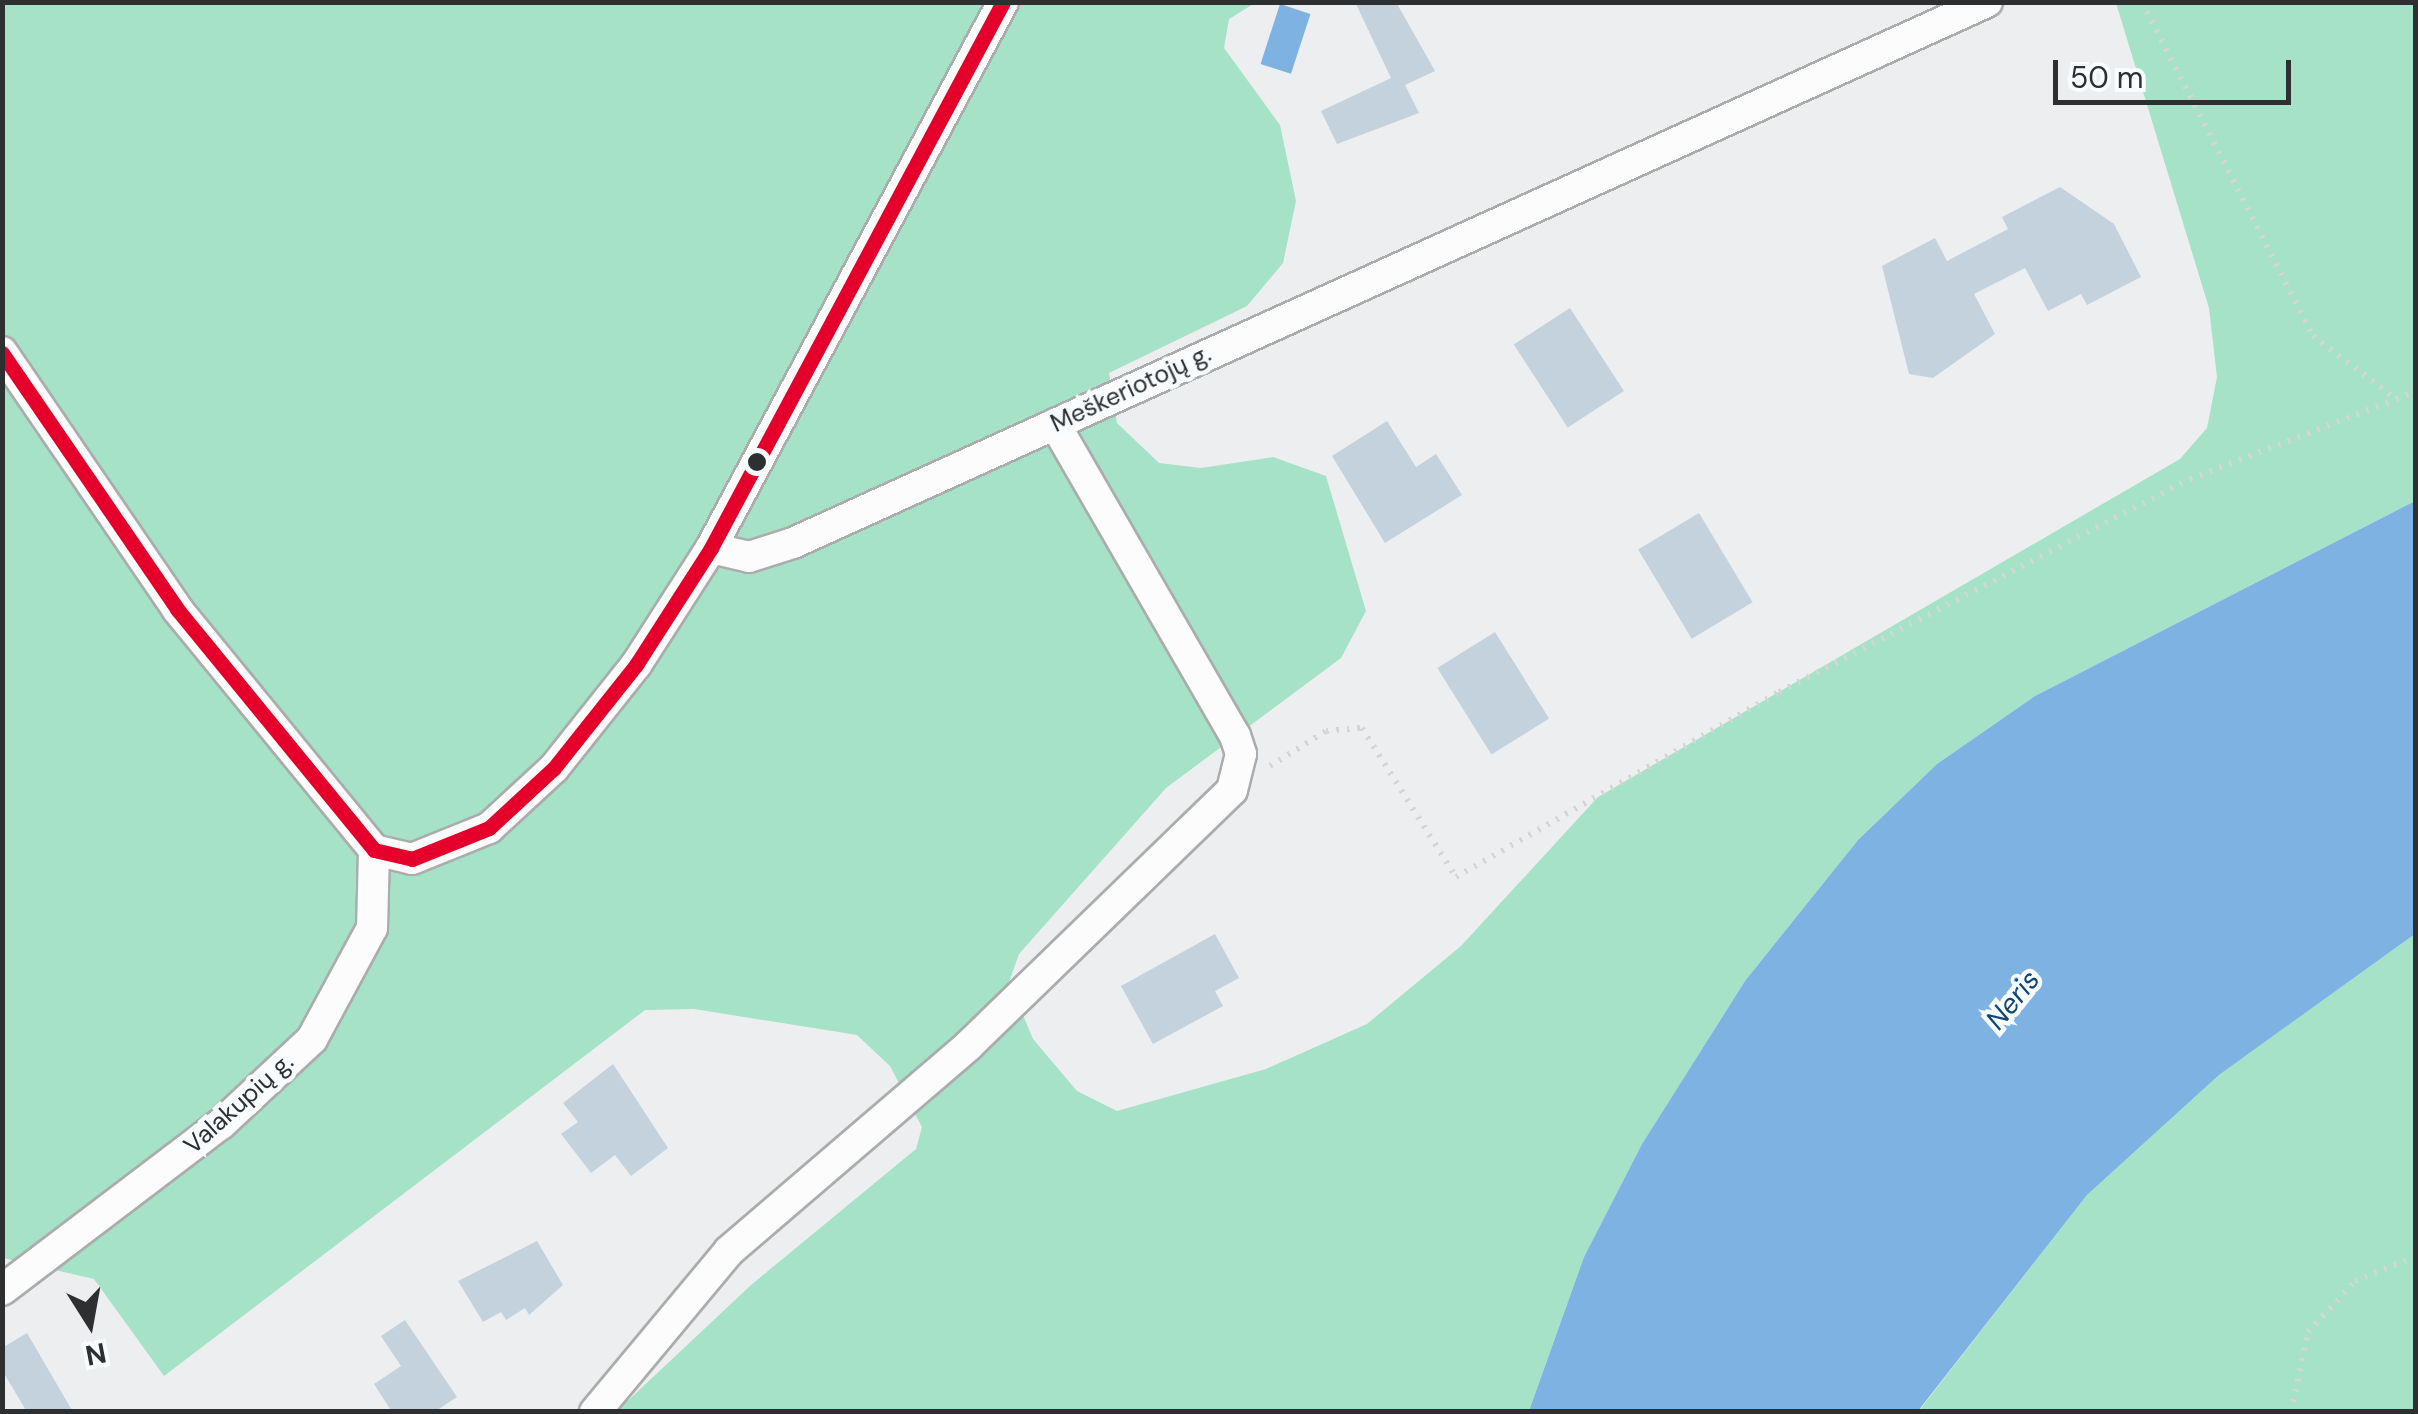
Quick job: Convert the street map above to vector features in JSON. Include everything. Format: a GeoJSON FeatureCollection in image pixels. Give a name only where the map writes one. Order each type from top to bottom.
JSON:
{"type":"FeatureCollection","features":[{"type":"Feature","properties":{"kind":"street"},"geometry":{"type":"LineString","coordinates":[[2,352],[177,610],[374,850],[412,859],[488,828],[591,724],[711,548],[1002,2]]}},
{"type":"Feature","properties":{"kind":"street","name":"Meškeriotojų g."},"geometry":{"type":"LineString","coordinates":[[711,548],[749,557],[793,543],[1987,2]]}},
{"type":"Feature","properties":{"kind":"street"},"geometry":{"type":"LineString","coordinates":[[595,1412],[729,1252],[969,1045],[1232,790],[1240,754],[1235,736],[1055,424]]}},
{"type":"Feature","properties":{"kind":"street","name":"Valakupių g."},"geometry":{"type":"LineString","coordinates":[[2,1290],[222,1124],[312,1039],[372,928],[374,850]]}},
{"type":"Feature","properties":{"kind":"path"},"geometry":{"type":"LineString","coordinates":[[2142,2],[2313,336],[2396,399]]}},
{"type":"Feature","properties":{"kind":"path"},"geometry":{"type":"LineString","coordinates":[[1232,790],[1326,732],[1362,728],[1456,877],[1779,692],[2190,479],[2416,391]]}},
{"type":"Feature","properties":{"kind":"path"},"geometry":{"type":"LineString","coordinates":[[2292,1412],[2308,1332],[2355,1281],[2416,1256]]}},
{"type":"Feature","properties":{"kind":"green space"},"geometry":{"type":"Polygon","coordinates":[[[3,3],[1255,3],[1229,19],[1224,48],[1280,125],[1296,201],[1283,263],[1247,306],[1109,373],[1117,423],[1159,463],[1201,468],[1273,457],[1326,476],[1366,611],[1341,658],[1166,788],[1019,954],[1009,982],[1033,1039],[1077,1091],[1117,1111],[1266,1069],[1367,1024],[1461,946],[1598,797],[2180,459],[2207,428],[2217,377],[2209,308],[2116,3],[2415,3],[2415,501],[2035,696],[1937,764],[1858,840],[1745,981],[1642,1144],[1584,1257],[1529,1411],[617,1411],[751,1285],[916,1149],[922,1127],[890,1066],[857,1035],[694,1009],[645,1010],[164,1376],[94,1279],[3,1258],[3,3]]]}},
{"type":"Feature","properties":{"kind":"green space"},"geometry":{"type":"Polygon","coordinates":[[[2415,934],[2415,1411],[1918,1412],[2087,1195],[2219,1075],[2415,934]]]}},
{"type":"Feature","properties":{"kind":"water"},"geometry":{"type":"Polygon","coordinates":[[[1280,4],[1310,14],[1291,74],[1261,64],[1280,4]]]}},
{"type":"Feature","properties":{"kind":"water","name":"Neris"},"geometry":{"type":"Polygon","coordinates":[[[2415,501],[2415,934],[2219,1075],[2087,1195],[1918,1411],[1529,1411],[1584,1257],[1642,1144],[1745,981],[1858,840],[1937,764],[2035,696],[2415,501]]]}},
{"type":"Feature","properties":{"kind":"building"},"geometry":{"type":"Polygon","coordinates":[[[1355,2],[1396,2],[1435,71],[1405,85],[1419,113],[1337,144],[1321,111],[1391,78],[1355,2]]]}},
{"type":"Feature","properties":{"kind":"building"},"geometry":{"type":"Polygon","coordinates":[[[2060,187],[2114,224],[2141,277],[2087,305],[2081,294],[2048,311],[2025,268],[1974,294],[1995,334],[1933,378],[1909,374],[1882,266],[1935,238],[1947,261],[2008,229],[2002,217],[2060,187]]]}},
{"type":"Feature","properties":{"kind":"building"},"geometry":{"type":"Polygon","coordinates":[[[1570,308],[1624,391],[1568,428],[1514,344],[1570,308]]]}},
{"type":"Feature","properties":{"kind":"building"},"geometry":{"type":"Polygon","coordinates":[[[1387,421],[1416,467],[1436,454],[1462,495],[1385,543],[1332,456],[1387,421]]]}},
{"type":"Feature","properties":{"kind":"building"},"geometry":{"type":"Polygon","coordinates":[[[1699,513],[1753,602],[1692,639],[1638,550],[1699,513]]]}},
{"type":"Feature","properties":{"kind":"building"},"geometry":{"type":"Polygon","coordinates":[[[1495,632],[1549,719],[1491,755],[1437,668],[1495,632]]]}},
{"type":"Feature","properties":{"kind":"building"},"geometry":{"type":"Polygon","coordinates":[[[1215,934],[1239,978],[1215,991],[1223,1006],[1153,1044],[1121,986],[1215,934]]]}},
{"type":"Feature","properties":{"kind":"building"},"geometry":{"type":"Polygon","coordinates":[[[613,1064],[668,1148],[631,1176],[615,1155],[591,1173],[561,1134],[578,1122],[563,1103],[613,1064]]]}},
{"type":"Feature","properties":{"kind":"building"},"geometry":{"type":"Polygon","coordinates":[[[537,1241],[563,1285],[529,1315],[525,1308],[506,1320],[501,1312],[483,1322],[458,1281],[537,1241]]]}},
{"type":"Feature","properties":{"kind":"building"},"geometry":{"type":"Polygon","coordinates":[[[405,1320],[457,1397],[434,1412],[392,1412],[374,1384],[401,1366],[381,1336],[405,1320]]]}},
{"type":"Feature","properties":{"kind":"building"},"geometry":{"type":"Polygon","coordinates":[[[27,1333],[73,1412],[27,1412],[2,1370],[2,1348],[27,1333]]]}},
{"type":"Feature","properties":{"kind":"transit line"},"geometry":{"type":"LineString","coordinates":[[374,850],[412,859],[489,828],[554,768],[636,665],[711,548],[1003,2]]}},
{"type":"Feature","properties":{"kind":"transit line"},"geometry":{"type":"LineString","coordinates":[[2,353],[177,609],[374,850]]}}]}
